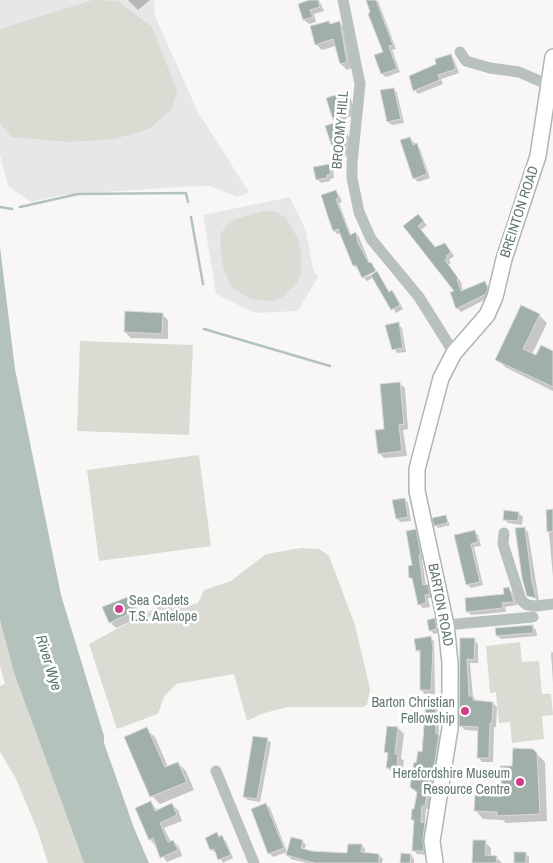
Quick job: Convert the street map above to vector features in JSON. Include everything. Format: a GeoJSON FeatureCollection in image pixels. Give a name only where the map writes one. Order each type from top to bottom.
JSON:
{"type":"FeatureCollection","features":[{"type":"Feature","properties":{"kind":"street","name":"BROOMY HILL"},"geometry":{"type":"LineString","coordinates":[[343,0],[360,84],[352,163],[352,178],[359,212],[371,239],[415,292],[454,353]]}},
{"type":"Feature","properties":{"kind":"street"},"geometry":{"type":"LineString","coordinates":[[460,52],[466,61],[490,68],[519,72],[549,85]]}},
{"type":"Feature","properties":{"kind":"street","name":"BREINTON ROAD"},"geometry":{"type":"LineString","coordinates":[[454,353],[487,315],[493,302],[504,259],[538,156],[553,57]]}},
{"type":"Feature","properties":{"kind":"street","name":"BARTON ROAD"},"geometry":{"type":"LineString","coordinates":[[435,863],[433,829],[450,728],[451,700],[446,625],[426,538],[417,480],[423,443],[439,384],[454,353]]}},
{"type":"Feature","properties":{"kind":"street"},"geometry":{"type":"LineString","coordinates":[[504,533],[503,544],[521,600],[527,605],[553,604]]}},
{"type":"Feature","properties":{"kind":"street"},"geometry":{"type":"LineString","coordinates":[[446,625],[533,617]]}},
{"type":"Feature","properties":{"kind":"street"},"geometry":{"type":"LineString","coordinates":[[216,771],[254,863]]}},
{"type":"Feature","properties":{"kind":"shaded area"},"geometry":{"type":"Polygon","coordinates":[[[0,0],[154,0],[155,16],[198,112],[249,192],[237,197],[210,186],[180,187],[62,195],[31,202],[8,186],[0,155],[0,0]]]}},
{"type":"Feature","properties":{"kind":"shaded area"},"geometry":{"type":"Polygon","coordinates":[[[93,0],[118,1],[152,27],[177,91],[171,110],[149,129],[114,139],[70,142],[12,137],[0,124],[0,29],[93,0]]]}},
{"type":"Feature","properties":{"kind":"shaded area"},"geometry":{"type":"Polygon","coordinates":[[[290,197],[306,231],[313,269],[318,277],[298,311],[255,313],[216,294],[203,215],[290,197]]]}},
{"type":"Feature","properties":{"kind":"shaded area"},"geometry":{"type":"Polygon","coordinates":[[[262,211],[276,212],[286,218],[298,239],[301,253],[301,275],[297,283],[282,297],[272,301],[251,299],[233,289],[224,271],[221,254],[220,235],[230,221],[262,211]]]}},
{"type":"Feature","properties":{"kind":"shaded area"},"geometry":{"type":"Polygon","coordinates":[[[80,341],[193,345],[189,435],[77,431],[80,341]]]}},
{"type":"Feature","properties":{"kind":"shaded area"},"geometry":{"type":"Polygon","coordinates":[[[199,455],[211,546],[99,561],[87,470],[199,455]]]}},
{"type":"Feature","properties":{"kind":"shaded area"},"geometry":{"type":"Polygon","coordinates":[[[301,548],[319,549],[329,556],[355,625],[370,689],[367,705],[362,707],[287,707],[261,714],[247,721],[234,674],[176,684],[164,697],[158,714],[117,729],[89,644],[157,607],[176,600],[182,608],[198,603],[204,590],[231,581],[266,554],[301,548]]]}},
{"type":"Feature","properties":{"kind":"shaded area"},"geometry":{"type":"Polygon","coordinates":[[[0,620],[14,673],[84,863],[48,863],[37,829],[15,777],[0,752],[0,686],[5,684],[0,666],[0,620]]]}},
{"type":"Feature","properties":{"kind":"shaded area"},"geometry":{"type":"Polygon","coordinates":[[[520,642],[522,662],[539,661],[542,694],[551,694],[553,715],[542,716],[544,739],[512,743],[510,722],[499,723],[496,692],[490,693],[486,646],[520,642]]]}},
{"type":"Feature","properties":{"kind":"water","name":"River Wye"},"geometry":{"type":"Polygon","coordinates":[[[0,247],[15,369],[61,595],[104,736],[104,743],[134,828],[149,863],[84,863],[14,673],[0,620],[0,247]]]}},
{"type":"Feature","properties":{"kind":"building"},"geometry":{"type":"Polygon","coordinates":[[[309,0],[318,0],[320,7],[310,10],[313,17],[303,20],[298,4],[309,0]]]}},
{"type":"Feature","properties":{"kind":"building"},"geometry":{"type":"Polygon","coordinates":[[[366,0],[376,0],[393,45],[389,46],[397,69],[381,74],[374,55],[383,52],[368,14],[370,12],[366,0]]]}},
{"type":"Feature","properties":{"kind":"building"},"geometry":{"type":"Polygon","coordinates":[[[329,21],[330,24],[340,21],[347,62],[340,64],[333,39],[315,45],[310,26],[329,21]]]}},
{"type":"Feature","properties":{"kind":"building"},"geometry":{"type":"Polygon","coordinates":[[[451,54],[456,69],[438,75],[440,80],[413,91],[409,76],[436,64],[435,59],[451,54]]]}},
{"type":"Feature","properties":{"kind":"building"},"geometry":{"type":"Polygon","coordinates":[[[394,88],[401,119],[387,122],[380,90],[394,88]]]}},
{"type":"Feature","properties":{"kind":"building"},"geometry":{"type":"Polygon","coordinates":[[[345,92],[350,109],[341,112],[343,117],[333,120],[326,98],[345,92]]]}},
{"type":"Feature","properties":{"kind":"building"},"geometry":{"type":"Polygon","coordinates":[[[340,121],[347,141],[346,149],[334,153],[325,126],[340,121]]]}},
{"type":"Feature","properties":{"kind":"building"},"geometry":{"type":"Polygon","coordinates":[[[410,137],[413,145],[417,143],[427,174],[413,179],[400,140],[410,137]]]}},
{"type":"Feature","properties":{"kind":"building"},"geometry":{"type":"Polygon","coordinates":[[[329,164],[331,174],[327,175],[327,178],[316,180],[313,167],[329,164]]]}},
{"type":"Feature","properties":{"kind":"building"},"geometry":{"type":"Polygon","coordinates":[[[336,190],[339,198],[336,199],[350,235],[356,232],[358,243],[369,263],[371,262],[376,271],[362,278],[356,265],[353,266],[338,229],[333,231],[321,195],[336,190]]]}},
{"type":"Feature","properties":{"kind":"building"},"geometry":{"type":"Polygon","coordinates":[[[418,214],[424,221],[418,226],[435,247],[445,243],[451,252],[446,256],[448,258],[445,260],[458,278],[461,291],[485,281],[488,288],[486,294],[456,309],[450,292],[454,291],[403,226],[418,214]]]}},
{"type":"Feature","properties":{"kind":"building"},"geometry":{"type":"Polygon","coordinates":[[[377,271],[389,292],[392,290],[400,305],[391,310],[371,275],[377,271]]]}},
{"type":"Feature","properties":{"kind":"building"},"geometry":{"type":"Polygon","coordinates":[[[521,305],[540,314],[523,349],[536,355],[541,345],[553,351],[553,387],[495,360],[521,305]]]}},
{"type":"Feature","properties":{"kind":"building"},"geometry":{"type":"Polygon","coordinates":[[[125,311],[163,313],[162,334],[124,332],[125,311]]]}},
{"type":"Feature","properties":{"kind":"building"},"geometry":{"type":"Polygon","coordinates":[[[399,322],[403,348],[392,350],[385,325],[399,322]]]}},
{"type":"Feature","properties":{"kind":"building"},"geometry":{"type":"Polygon","coordinates":[[[400,382],[404,424],[399,425],[402,451],[378,454],[375,430],[384,429],[380,384],[400,382]]]}},
{"type":"Feature","properties":{"kind":"building"},"geometry":{"type":"Polygon","coordinates":[[[405,498],[408,517],[396,519],[392,500],[405,498]]]}},
{"type":"Feature","properties":{"kind":"building"},"geometry":{"type":"Polygon","coordinates":[[[553,509],[553,531],[547,532],[546,510],[553,509]]]}},
{"type":"Feature","properties":{"kind":"building"},"geometry":{"type":"Polygon","coordinates":[[[504,510],[519,512],[518,521],[503,520],[504,510]]]}},
{"type":"Feature","properties":{"kind":"building"},"geometry":{"type":"Polygon","coordinates":[[[446,515],[448,523],[434,526],[432,518],[446,515]]]}},
{"type":"Feature","properties":{"kind":"building"},"geometry":{"type":"Polygon","coordinates":[[[525,527],[532,582],[536,598],[527,596],[522,578],[515,528],[525,527]]]}},
{"type":"Feature","properties":{"kind":"building"},"geometry":{"type":"Polygon","coordinates":[[[416,529],[421,555],[419,555],[423,585],[428,584],[430,594],[425,595],[426,603],[418,605],[412,578],[409,578],[408,566],[412,565],[406,531],[416,529]]]}},
{"type":"Feature","properties":{"kind":"building"},"geometry":{"type":"Polygon","coordinates":[[[475,530],[478,542],[471,544],[480,582],[466,585],[454,535],[475,530]]]}},
{"type":"Feature","properties":{"kind":"building"},"geometry":{"type":"Polygon","coordinates":[[[509,587],[514,602],[502,603],[503,608],[466,612],[465,598],[504,594],[503,588],[509,587]]]}},
{"type":"Feature","properties":{"kind":"building","name":"Sea Cadets T.S. Antelope"},"geometry":{"type":"Polygon","coordinates":[[[130,596],[135,611],[109,623],[102,607],[130,596]]]}},
{"type":"Feature","properties":{"kind":"building"},"geometry":{"type":"Polygon","coordinates":[[[435,618],[437,629],[429,631],[427,620],[435,618]]]}},
{"type":"Feature","properties":{"kind":"building"},"geometry":{"type":"Polygon","coordinates":[[[533,625],[533,633],[496,636],[495,628],[533,625]]]}},
{"type":"Feature","properties":{"kind":"building"},"geometry":{"type":"Polygon","coordinates":[[[431,636],[433,648],[431,690],[420,690],[420,650],[416,651],[414,639],[431,636]]]}},
{"type":"Feature","properties":{"kind":"building"},"geometry":{"type":"Polygon","coordinates":[[[460,638],[475,638],[474,660],[467,659],[469,696],[473,696],[473,700],[493,702],[489,758],[477,758],[478,727],[459,726],[460,638]]]}},
{"type":"Feature","properties":{"kind":"building"},"geometry":{"type":"Polygon","coordinates":[[[426,700],[435,700],[436,734],[439,734],[433,775],[431,774],[425,806],[422,806],[421,822],[425,822],[424,851],[412,851],[414,820],[411,820],[417,792],[410,787],[414,762],[416,763],[418,751],[422,752],[426,700]]]}},
{"type":"Feature","properties":{"kind":"building"},"geometry":{"type":"Polygon","coordinates":[[[387,726],[398,727],[395,754],[398,754],[397,769],[386,768],[388,753],[384,752],[387,726]]]}},
{"type":"Feature","properties":{"kind":"building"},"geometry":{"type":"Polygon","coordinates":[[[147,727],[165,767],[178,762],[187,782],[150,797],[124,737],[147,727]]]}},
{"type":"Feature","properties":{"kind":"building"},"geometry":{"type":"Polygon","coordinates":[[[253,736],[268,738],[257,799],[243,797],[253,736]]]}},
{"type":"Feature","properties":{"kind":"building","name":"Herefordshire Museum Resource Centre"},"geometry":{"type":"Polygon","coordinates":[[[513,748],[533,749],[537,753],[540,814],[497,816],[497,812],[474,811],[475,795],[502,796],[500,766],[512,766],[513,748]]]}},
{"type":"Feature","properties":{"kind":"building"},"geometry":{"type":"Polygon","coordinates":[[[151,801],[155,811],[172,803],[177,815],[160,823],[168,842],[173,840],[178,850],[160,858],[153,838],[149,840],[135,808],[151,801]]]}},
{"type":"Feature","properties":{"kind":"building"},"geometry":{"type":"Polygon","coordinates":[[[266,803],[284,848],[268,854],[251,809],[266,803]]]}},
{"type":"Feature","properties":{"kind":"building"},"geometry":{"type":"Polygon","coordinates":[[[217,832],[219,837],[222,835],[231,855],[218,860],[214,849],[210,850],[205,838],[217,832]]]}},
{"type":"Feature","properties":{"kind":"building"},"geometry":{"type":"Polygon","coordinates":[[[291,837],[303,840],[301,848],[311,851],[347,853],[348,844],[362,844],[361,852],[379,854],[379,863],[314,863],[286,855],[291,837]]]}},
{"type":"Feature","properties":{"kind":"building"},"geometry":{"type":"Polygon","coordinates":[[[473,840],[486,840],[485,855],[497,856],[496,863],[472,863],[473,840]]]}},
{"type":"Feature","properties":{"kind":"building"},"geometry":{"type":"Polygon","coordinates":[[[514,852],[526,852],[526,863],[514,863],[514,852]]]}},
{"type":"Feature","properties":{"kind":"building"},"geometry":{"type":"Polygon","coordinates":[[[401,853],[411,854],[410,863],[400,863],[401,853]]]}},
{"type":"Feature","properties":{"kind":"waterway"},"geometry":{"type":"LineString","coordinates":[[20,207],[78,194],[186,193],[188,202]]}},
{"type":"Feature","properties":{"kind":"waterway"},"geometry":{"type":"LineString","coordinates":[[0,207],[12,209]]}},
{"type":"Feature","properties":{"kind":"waterway"},"geometry":{"type":"LineString","coordinates":[[191,217],[203,284]]}},
{"type":"Feature","properties":{"kind":"waterway"},"geometry":{"type":"LineString","coordinates":[[204,329],[330,366]]}},
{"type":"Feature","properties":{"kind":"place","name":"Sea Cadets T.S. Antelope"},"geometry":{"type":"Point","coordinates":[119,609]}},
{"type":"Feature","properties":{"kind":"place","name":"Barton Christian Fellowship"},"geometry":{"type":"Point","coordinates":[465,711]}},
{"type":"Feature","properties":{"kind":"place","name":"Herefordshire Museum Resource Centre"},"geometry":{"type":"Point","coordinates":[520,782]}}]}
